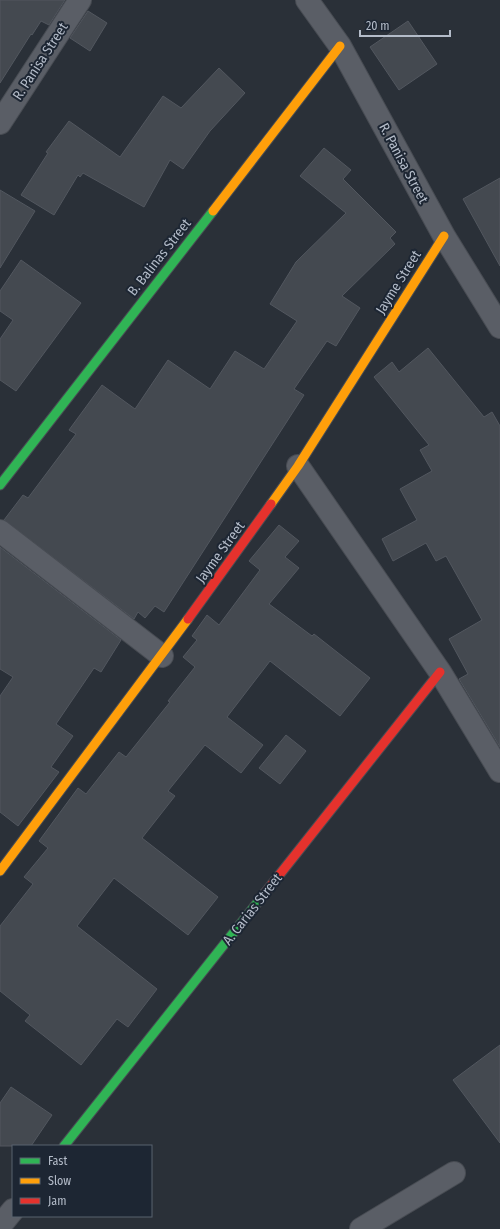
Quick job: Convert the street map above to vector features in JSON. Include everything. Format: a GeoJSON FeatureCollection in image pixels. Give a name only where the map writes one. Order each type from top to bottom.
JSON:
{"type":"FeatureCollection","features":[{"type":"Feature","properties":{"kind":"street","name":"R. Panisa Street"},"geometry":{"type":"LineString","coordinates":[[0,123],[80,0]]}},
{"type":"Feature","properties":{"kind":"street","name":"R. Panisa Street"},"geometry":{"type":"LineString","coordinates":[[306,0],[340,46],[444,236],[500,327]]}},
{"type":"Feature","properties":{"kind":"street","name":"B. Balinas Street"},"geometry":{"type":"LineString","coordinates":[[0,486],[340,46]]}},
{"type":"Feature","properties":{"kind":"street","name":"Jayme Street"},"geometry":{"type":"LineString","coordinates":[[0,871],[162,656],[298,466],[444,236]]}},
{"type":"Feature","properties":{"kind":"street"},"geometry":{"type":"LineString","coordinates":[[298,466],[440,672],[500,771]]}},
{"type":"Feature","properties":{"kind":"street"},"geometry":{"type":"LineString","coordinates":[[0,531],[162,656]]}},
{"type":"Feature","properties":{"kind":"street","name":"A. Carias Street"},"geometry":{"type":"LineString","coordinates":[[65,1145],[440,672]]}},
{"type":"Feature","properties":{"kind":"street"},"geometry":{"type":"LineString","coordinates":[[361,1229],[454,1173]]}},
{"type":"Feature","properties":{"kind":"street"},"geometry":{"type":"LineString","coordinates":[[0,1226],[12,1211]]}},
{"type":"Feature","properties":{"kind":"building"},"geometry":{"type":"Polygon","coordinates":[[[0,0],[65,0],[49,25],[41,21],[0,83],[0,0]]]}},
{"type":"Feature","properties":{"kind":"building"},"geometry":{"type":"Polygon","coordinates":[[[88,11],[107,23],[90,51],[70,38],[88,11]]]}},
{"type":"Feature","properties":{"kind":"building"},"geometry":{"type":"Polygon","coordinates":[[[408,21],[437,64],[399,90],[370,47],[408,21]]]}},
{"type":"Feature","properties":{"kind":"building"},"geometry":{"type":"Polygon","coordinates":[[[219,68],[245,93],[210,131],[183,169],[170,160],[144,207],[83,173],[80,177],[78,175],[54,215],[21,195],[48,153],[46,152],[69,121],[120,157],[163,96],[181,108],[219,68]]]}},
{"type":"Feature","properties":{"kind":"building"},"geometry":{"type":"Polygon","coordinates":[[[324,148],[351,170],[343,179],[396,232],[390,238],[395,244],[342,296],[360,308],[336,346],[327,341],[294,389],[304,395],[164,612],[155,606],[145,618],[138,612],[134,619],[4,520],[23,495],[28,498],[76,434],[69,430],[102,385],[135,409],[168,360],[210,389],[235,351],[264,369],[297,321],[270,304],[296,262],[346,213],[300,176],[324,148]]]}},
{"type":"Feature","properties":{"kind":"building"},"geometry":{"type":"Polygon","coordinates":[[[500,178],[500,266],[463,199],[500,178]]]}},
{"type":"Feature","properties":{"kind":"building"},"geometry":{"type":"Polygon","coordinates":[[[0,190],[35,211],[0,268],[0,190]]]}},
{"type":"Feature","properties":{"kind":"building"},"geometry":{"type":"Polygon","coordinates":[[[21,260],[81,303],[16,391],[0,380],[0,339],[13,320],[0,311],[0,291],[21,260]]]}},
{"type":"Feature","properties":{"kind":"building"},"geometry":{"type":"Polygon","coordinates":[[[428,348],[484,417],[492,412],[500,426],[500,747],[459,679],[468,674],[449,639],[482,620],[446,556],[436,561],[426,543],[393,561],[382,539],[417,520],[400,489],[432,471],[420,450],[429,445],[374,377],[392,362],[399,372],[428,348]]]}},
{"type":"Feature","properties":{"kind":"building"},"geometry":{"type":"Polygon","coordinates":[[[279,525],[299,541],[285,557],[299,568],[269,604],[312,636],[314,634],[370,678],[340,716],[270,661],[227,717],[263,745],[241,773],[205,745],[168,791],[175,796],[142,838],[218,897],[188,935],[114,878],[77,926],[157,989],[128,1027],[117,1019],[81,1065],[25,1021],[30,1015],[0,991],[0,926],[33,884],[24,877],[48,848],[39,841],[78,788],[86,794],[119,752],[126,757],[170,702],[168,701],[195,667],[183,657],[197,640],[192,636],[207,615],[219,625],[260,570],[249,561],[279,525]]]}},
{"type":"Feature","properties":{"kind":"building"},"geometry":{"type":"Polygon","coordinates":[[[0,547],[121,640],[101,672],[94,668],[56,724],[73,736],[51,767],[59,772],[18,826],[0,812],[0,696],[13,677],[0,669],[0,547]]]}},
{"type":"Feature","properties":{"kind":"building"},"geometry":{"type":"Polygon","coordinates":[[[286,735],[306,751],[280,784],[259,768],[286,735]]]}},
{"type":"Feature","properties":{"kind":"building"},"geometry":{"type":"Polygon","coordinates":[[[500,1045],[500,1143],[453,1080],[500,1045]]]}},
{"type":"Feature","properties":{"kind":"building"},"geometry":{"type":"Polygon","coordinates":[[[11,1087],[52,1115],[32,1145],[0,1146],[0,1103],[11,1087]]]}},
{"type":"Feature","properties":{"kind":"traffic: fast"},"geometry":{"type":"LineString","coordinates":[[0,485],[213,211]]}},
{"type":"Feature","properties":{"kind":"traffic: fast"},"geometry":{"type":"LineString","coordinates":[[65,1145],[265,893]]}},
{"type":"Feature","properties":{"kind":"traffic: slow"},"geometry":{"type":"LineString","coordinates":[[213,211],[340,46]]}},
{"type":"Feature","properties":{"kind":"traffic: slow"},"geometry":{"type":"LineString","coordinates":[[271,504],[298,466],[444,236]]}},
{"type":"Feature","properties":{"kind":"traffic: slow"},"geometry":{"type":"LineString","coordinates":[[0,871],[188,619]]}},
{"type":"Feature","properties":{"kind":"traffic: jam"},"geometry":{"type":"LineString","coordinates":[[188,619],[271,504]]}},
{"type":"Feature","properties":{"kind":"traffic: jam"},"geometry":{"type":"LineString","coordinates":[[265,893],[440,672]]}}]}
